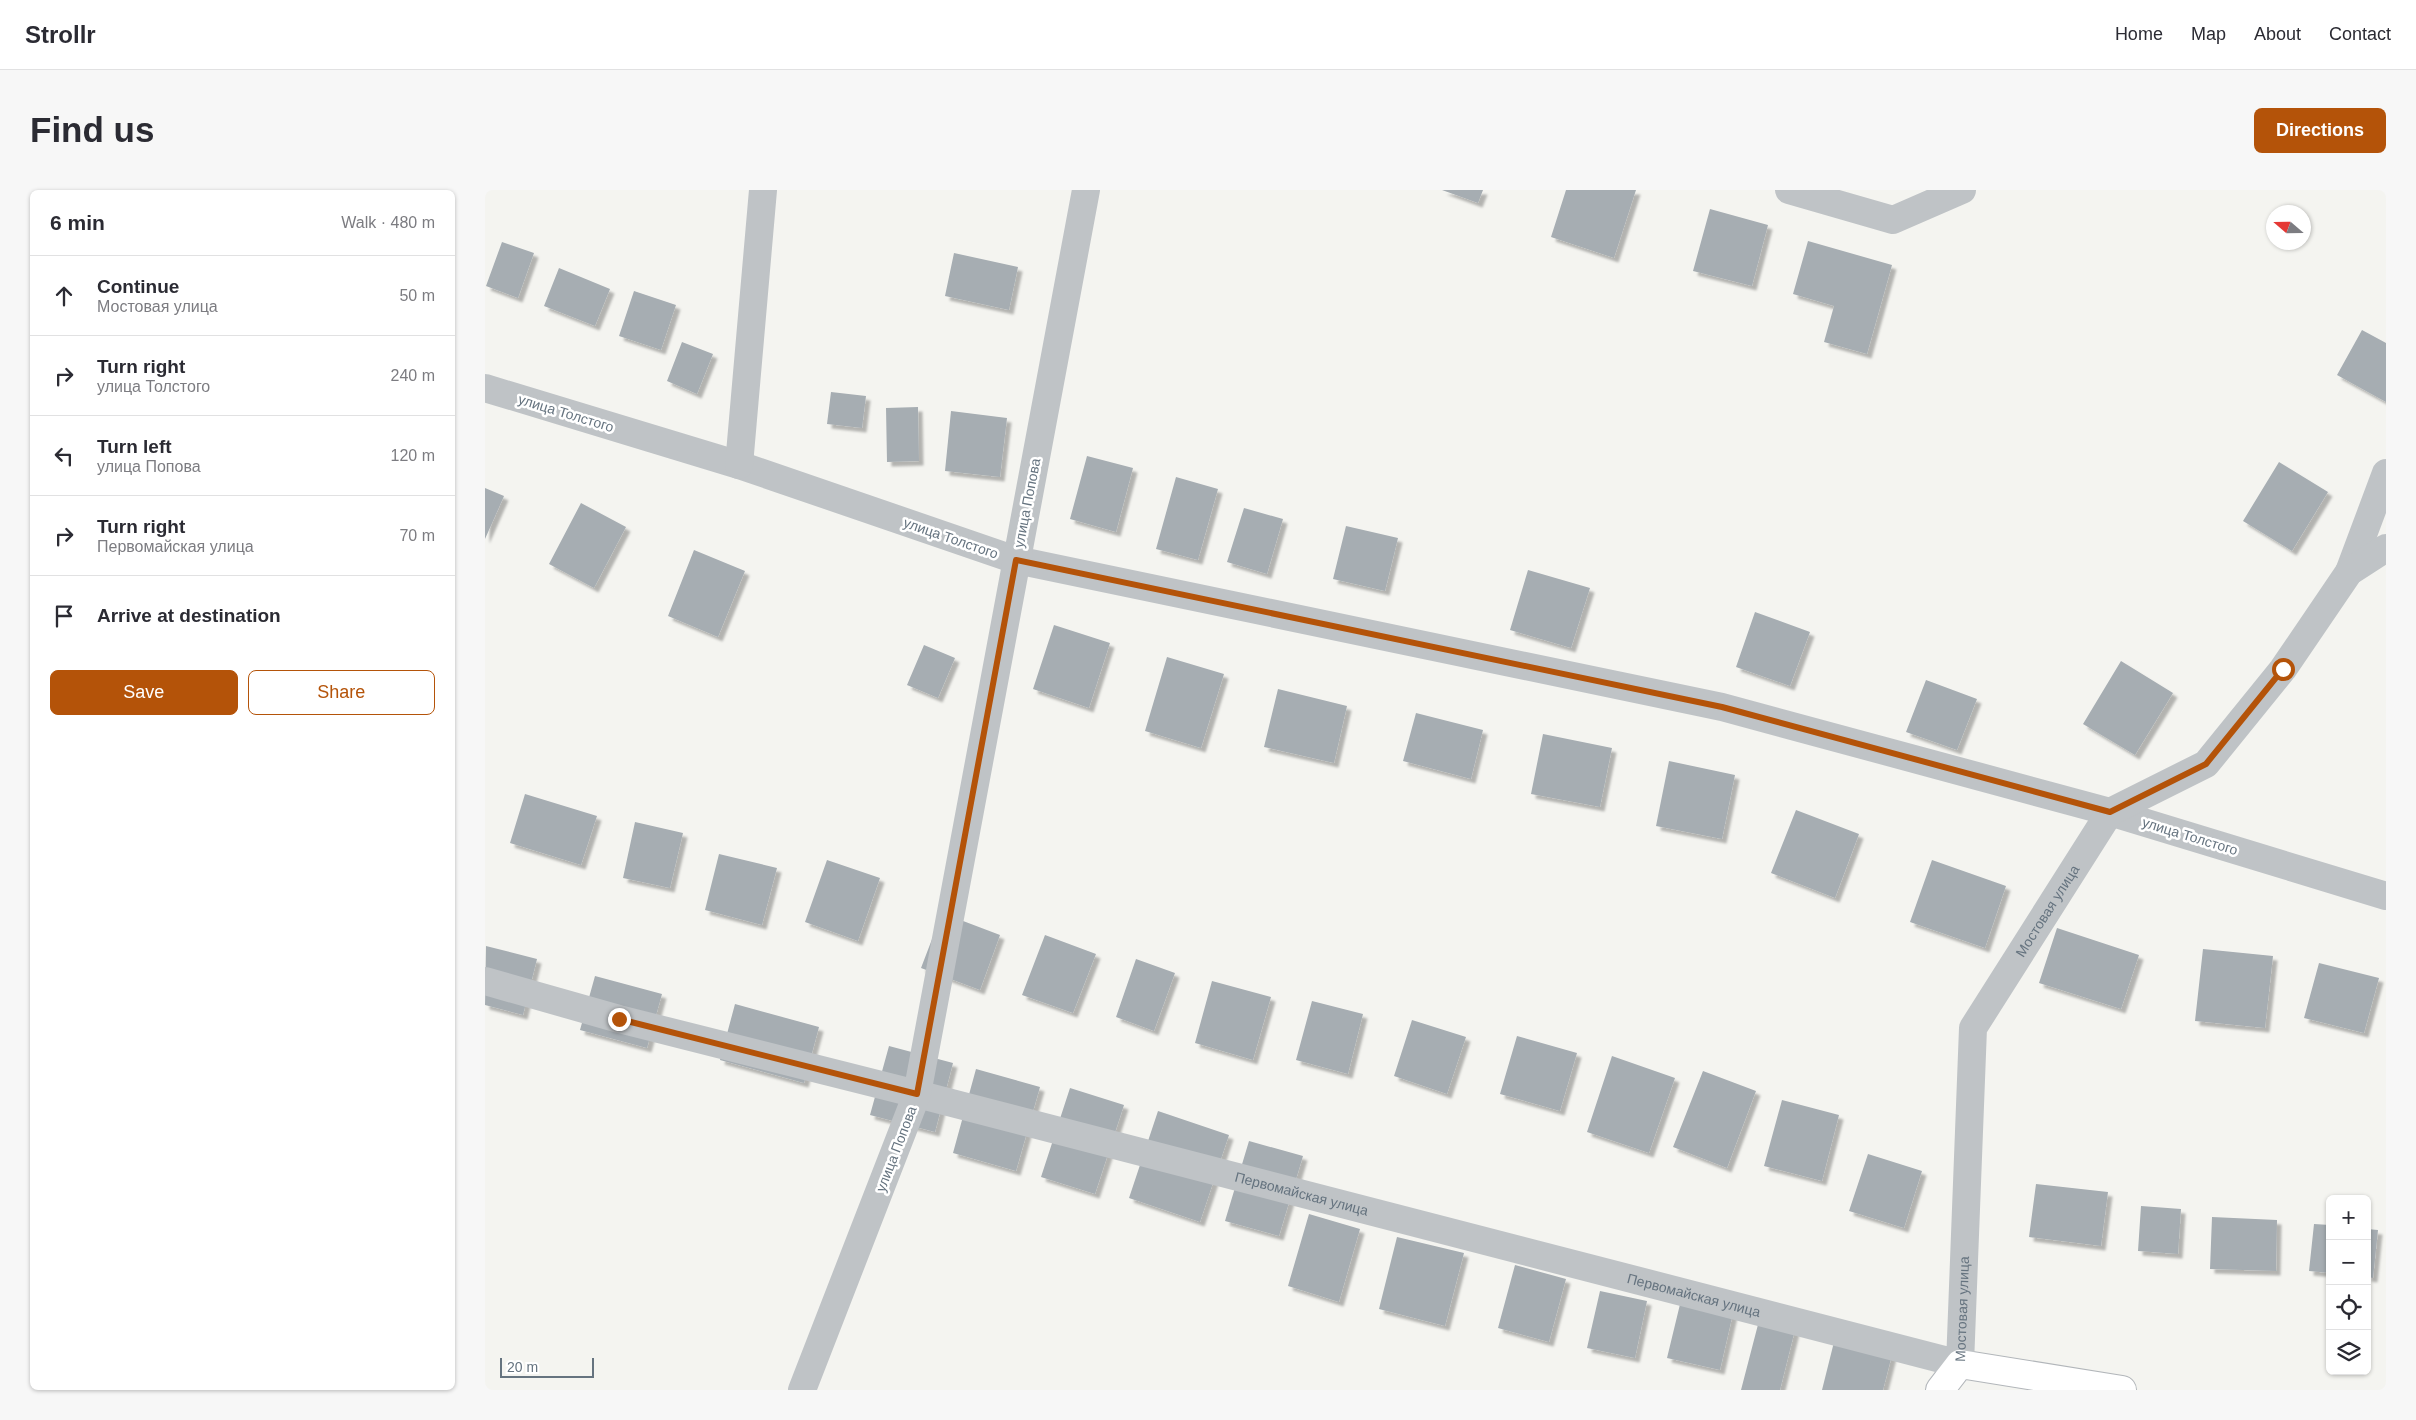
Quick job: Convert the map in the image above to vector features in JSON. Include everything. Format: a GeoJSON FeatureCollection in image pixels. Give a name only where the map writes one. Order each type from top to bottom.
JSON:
{"type":"FeatureCollection","features":[{"type":"Feature","properties":{"kind":"main road","name":"Мостовая улица"},"geometry":{"type":"LineString","coordinates":[[1940,1390],[1960,1364]]}},
{"type":"Feature","properties":{"kind":"main road","name":"Первомайская улица"},"geometry":{"type":"LineString","coordinates":[[1960,1364],[2122,1390]]}},
{"type":"Feature","properties":{"kind":"street"},"geometry":{"type":"LineString","coordinates":[[739,465],[763,190]]}},
{"type":"Feature","properties":{"kind":"street","name":"улица Попова"},"geometry":{"type":"LineString","coordinates":[[802,1390],[917,1094],[1086,190]]}},
{"type":"Feature","properties":{"kind":"street"},"geometry":{"type":"LineString","coordinates":[[1789,190],[1893,220],[1962,190]]}},
{"type":"Feature","properties":{"kind":"street","name":"улица Толстого"},"geometry":{"type":"LineString","coordinates":[[485,388],[739,465],[1016,560],[1722,707],[2110,812],[2386,896]]}},
{"type":"Feature","properties":{"kind":"street"},"geometry":{"type":"LineString","coordinates":[[2110,812],[2206,764],[2283,669],[2349,572],[2386,473]]}},
{"type":"Feature","properties":{"kind":"street"},"geometry":{"type":"LineString","coordinates":[[2349,572],[2386,548]]}},
{"type":"Feature","properties":{"kind":"street","name":"Мостовая улица"},"geometry":{"type":"LineString","coordinates":[[1960,1364],[1973,1028],[2110,812]]}},
{"type":"Feature","properties":{"kind":"street","name":"Первомайская улица"},"geometry":{"type":"LineString","coordinates":[[485,981],[619,1019],[917,1094],[1960,1364]]}},
{"type":"Feature","properties":{"kind":"building"},"geometry":{"type":"Polygon","coordinates":[[[1442,190],[1483,190],[1478,203],[1442,190]]]}},
{"type":"Feature","properties":{"kind":"building"},"geometry":{"type":"Polygon","coordinates":[[[1566,190],[1636,190],[1614,258],[1551,237],[1566,190]]]}},
{"type":"Feature","properties":{"kind":"building"},"geometry":{"type":"Polygon","coordinates":[[[1710,209],[1768,225],[1752,286],[1693,271],[1710,209]]]}},
{"type":"Feature","properties":{"kind":"building"},"geometry":{"type":"Polygon","coordinates":[[[1808,241],[1892,265],[1867,354],[1824,342],[1834,306],[1793,294],[1808,241]]]}},
{"type":"Feature","properties":{"kind":"building"},"geometry":{"type":"Polygon","coordinates":[[[502,242],[534,253],[518,298],[486,286],[502,242]]]}},
{"type":"Feature","properties":{"kind":"building"},"geometry":{"type":"Polygon","coordinates":[[[954,253],[1018,267],[1009,310],[945,296],[954,253]]]}},
{"type":"Feature","properties":{"kind":"building"},"geometry":{"type":"Polygon","coordinates":[[[559,268],[610,289],[595,326],[544,306],[559,268]]]}},
{"type":"Feature","properties":{"kind":"building"},"geometry":{"type":"Polygon","coordinates":[[[634,291],[676,305],[661,350],[619,336],[634,291]]]}},
{"type":"Feature","properties":{"kind":"building"},"geometry":{"type":"Polygon","coordinates":[[[2362,330],[2386,343],[2386,402],[2337,375],[2362,330]]]}},
{"type":"Feature","properties":{"kind":"building"},"geometry":{"type":"Polygon","coordinates":[[[682,342],[713,354],[697,394],[667,381],[682,342]]]}},
{"type":"Feature","properties":{"kind":"building"},"geometry":{"type":"Polygon","coordinates":[[[831,392],[866,396],[862,428],[827,424],[831,392]]]}},
{"type":"Feature","properties":{"kind":"building"},"geometry":{"type":"Polygon","coordinates":[[[918,407],[919,461],[887,462],[886,408],[918,407]]]}},
{"type":"Feature","properties":{"kind":"building"},"geometry":{"type":"Polygon","coordinates":[[[951,411],[1007,418],[1000,477],[945,471],[951,411]]]}},
{"type":"Feature","properties":{"kind":"building"},"geometry":{"type":"Polygon","coordinates":[[[1087,456],[1133,468],[1116,532],[1070,519],[1087,456]]]}},
{"type":"Feature","properties":{"kind":"building"},"geometry":{"type":"Polygon","coordinates":[[[2279,462],[2328,492],[2292,551],[2243,521],[2279,462]]]}},
{"type":"Feature","properties":{"kind":"building"},"geometry":{"type":"Polygon","coordinates":[[[1176,477],[1218,489],[1198,560],[1156,549],[1176,477]]]}},
{"type":"Feature","properties":{"kind":"building"},"geometry":{"type":"Polygon","coordinates":[[[485,488],[504,496],[485,539],[485,488]]]}},
{"type":"Feature","properties":{"kind":"building"},"geometry":{"type":"Polygon","coordinates":[[[581,503],[626,527],[594,588],[549,564],[581,503]]]}},
{"type":"Feature","properties":{"kind":"building"},"geometry":{"type":"Polygon","coordinates":[[[1244,508],[1283,519],[1267,574],[1227,562],[1244,508]]]}},
{"type":"Feature","properties":{"kind":"building"},"geometry":{"type":"Polygon","coordinates":[[[1346,526],[1398,538],[1385,591],[1333,579],[1346,526]]]}},
{"type":"Feature","properties":{"kind":"building"},"geometry":{"type":"Polygon","coordinates":[[[694,550],[745,571],[718,637],[668,616],[694,550]]]}},
{"type":"Feature","properties":{"kind":"building"},"geometry":{"type":"Polygon","coordinates":[[[1528,570],[1590,588],[1571,648],[1510,630],[1528,570]]]}},
{"type":"Feature","properties":{"kind":"building"},"geometry":{"type":"Polygon","coordinates":[[[1755,612],[1810,632],[1790,686],[1736,667],[1755,612]]]}},
{"type":"Feature","properties":{"kind":"building"},"geometry":{"type":"Polygon","coordinates":[[[1054,625],[1110,643],[1089,708],[1033,689],[1054,625]]]}},
{"type":"Feature","properties":{"kind":"building"},"geometry":{"type":"Polygon","coordinates":[[[924,645],[955,658],[938,698],[907,685],[924,645]]]}},
{"type":"Feature","properties":{"kind":"building"},"geometry":{"type":"Polygon","coordinates":[[[1167,657],[1224,674],[1201,748],[1145,731],[1167,657]]]}},
{"type":"Feature","properties":{"kind":"building"},"geometry":{"type":"Polygon","coordinates":[[[2121,661],[2173,693],[2135,755],[2083,724],[2121,661]]]}},
{"type":"Feature","properties":{"kind":"building"},"geometry":{"type":"Polygon","coordinates":[[[1926,680],[1977,699],[1957,750],[1906,732],[1926,680]]]}},
{"type":"Feature","properties":{"kind":"building"},"geometry":{"type":"Polygon","coordinates":[[[1278,689],[1347,706],[1334,763],[1264,747],[1278,689]]]}},
{"type":"Feature","properties":{"kind":"building"},"geometry":{"type":"Polygon","coordinates":[[[1416,713],[1483,730],[1471,779],[1403,761],[1416,713]]]}},
{"type":"Feature","properties":{"kind":"building"},"geometry":{"type":"Polygon","coordinates":[[[1543,734],[1612,748],[1600,807],[1531,794],[1543,734]]]}},
{"type":"Feature","properties":{"kind":"building"},"geometry":{"type":"Polygon","coordinates":[[[1669,761],[1735,775],[1722,839],[1656,826],[1669,761]]]}},
{"type":"Feature","properties":{"kind":"building"},"geometry":{"type":"Polygon","coordinates":[[[525,794],[597,816],[581,865],[510,843],[525,794]]]}},
{"type":"Feature","properties":{"kind":"building"},"geometry":{"type":"Polygon","coordinates":[[[1796,810],[1859,834],[1835,898],[1771,873],[1796,810]]]}},
{"type":"Feature","properties":{"kind":"building"},"geometry":{"type":"Polygon","coordinates":[[[635,822],[683,833],[670,888],[623,878],[635,822]]]}},
{"type":"Feature","properties":{"kind":"building"},"geometry":{"type":"Polygon","coordinates":[[[719,854],[777,868],[762,925],[705,910],[719,854]]]}},
{"type":"Feature","properties":{"kind":"building"},"geometry":{"type":"Polygon","coordinates":[[[827,860],[880,878],[858,941],[805,922],[827,860]]]}},
{"type":"Feature","properties":{"kind":"building"},"geometry":{"type":"Polygon","coordinates":[[[1932,860],[2006,886],[1985,948],[1910,922],[1932,860]]]}},
{"type":"Feature","properties":{"kind":"building"},"geometry":{"type":"Polygon","coordinates":[[[942,913],[1000,935],[980,990],[921,968],[942,913]]]}},
{"type":"Feature","properties":{"kind":"building"},"geometry":{"type":"Polygon","coordinates":[[[2057,928],[2139,955],[2121,1009],[2039,983],[2057,928]]]}},
{"type":"Feature","properties":{"kind":"building"},"geometry":{"type":"Polygon","coordinates":[[[1045,935],[1096,954],[1073,1013],[1022,995],[1045,935]]]}},
{"type":"Feature","properties":{"kind":"building"},"geometry":{"type":"Polygon","coordinates":[[[486,946],[537,959],[523,1015],[485,1005],[486,946]]]}},
{"type":"Feature","properties":{"kind":"building"},"geometry":{"type":"Polygon","coordinates":[[[2203,949],[2273,956],[2265,1028],[2195,1021],[2203,949]]]}},
{"type":"Feature","properties":{"kind":"building"},"geometry":{"type":"Polygon","coordinates":[[[1136,959],[1175,973],[1154,1031],[1116,1017],[1136,959]]]}},
{"type":"Feature","properties":{"kind":"building"},"geometry":{"type":"Polygon","coordinates":[[[2319,963],[2379,978],[2364,1033],[2304,1018],[2319,963]]]}},
{"type":"Feature","properties":{"kind":"building"},"geometry":{"type":"Polygon","coordinates":[[[595,976],[662,994],[647,1048],[580,1030],[595,976]]]}},
{"type":"Feature","properties":{"kind":"building"},"geometry":{"type":"Polygon","coordinates":[[[1212,981],[1271,997],[1253,1060],[1195,1043],[1212,981]]]}},
{"type":"Feature","properties":{"kind":"building"},"geometry":{"type":"Polygon","coordinates":[[[1312,1001],[1363,1014],[1348,1074],[1296,1060],[1312,1001]]]}},
{"type":"Feature","properties":{"kind":"building"},"geometry":{"type":"Polygon","coordinates":[[[735,1004],[819,1027],[804,1083],[720,1060],[735,1004]]]}},
{"type":"Feature","properties":{"kind":"building"},"geometry":{"type":"Polygon","coordinates":[[[1412,1020],[1466,1037],[1447,1094],[1394,1076],[1412,1020]]]}},
{"type":"Feature","properties":{"kind":"building"},"geometry":{"type":"Polygon","coordinates":[[[1517,1036],[1577,1053],[1560,1111],[1500,1094],[1517,1036]]]}},
{"type":"Feature","properties":{"kind":"building"},"geometry":{"type":"Polygon","coordinates":[[[889,1046],[953,1063],[935,1132],[870,1115],[889,1046]]]}},
{"type":"Feature","properties":{"kind":"building"},"geometry":{"type":"Polygon","coordinates":[[[1612,1056],[1675,1078],[1649,1153],[1587,1132],[1612,1056]]]}},
{"type":"Feature","properties":{"kind":"building"},"geometry":{"type":"Polygon","coordinates":[[[976,1069],[1040,1087],[1016,1171],[953,1153],[976,1069]]]}},
{"type":"Feature","properties":{"kind":"building"},"geometry":{"type":"Polygon","coordinates":[[[1703,1071],[1756,1091],[1727,1168],[1673,1147],[1703,1071]]]}},
{"type":"Feature","properties":{"kind":"building"},"geometry":{"type":"Polygon","coordinates":[[[1070,1088],[1124,1105],[1095,1194],[1041,1177],[1070,1088]]]}},
{"type":"Feature","properties":{"kind":"building"},"geometry":{"type":"Polygon","coordinates":[[[1782,1100],[1839,1115],[1822,1181],[1764,1166],[1782,1100]]]}},
{"type":"Feature","properties":{"kind":"building"},"geometry":{"type":"Polygon","coordinates":[[[1158,1111],[1229,1135],[1200,1222],[1129,1198],[1158,1111]]]}},
{"type":"Feature","properties":{"kind":"building"},"geometry":{"type":"Polygon","coordinates":[[[1249,1141],[1303,1156],[1279,1236],[1225,1221],[1249,1141]]]}},
{"type":"Feature","properties":{"kind":"building"},"geometry":{"type":"Polygon","coordinates":[[[1868,1154],[1922,1171],[1904,1228],[1849,1211],[1868,1154]]]}},
{"type":"Feature","properties":{"kind":"building"},"geometry":{"type":"Polygon","coordinates":[[[2036,1184],[2108,1192],[2101,1246],[2029,1237],[2036,1184]]]}},
{"type":"Feature","properties":{"kind":"building"},"geometry":{"type":"Polygon","coordinates":[[[2141,1206],[2181,1209],[2178,1254],[2138,1251],[2141,1206]]]}},
{"type":"Feature","properties":{"kind":"building"},"geometry":{"type":"Polygon","coordinates":[[[1309,1214],[1360,1229],[1339,1302],[1288,1286],[1309,1214]]]}},
{"type":"Feature","properties":{"kind":"building"},"geometry":{"type":"Polygon","coordinates":[[[2212,1217],[2277,1220],[2276,1271],[2210,1269],[2212,1217]]]}},
{"type":"Feature","properties":{"kind":"building"},"geometry":{"type":"Polygon","coordinates":[[[2314,1224],[2326,1225],[2326,1273],[2309,1271],[2314,1224]]]}},
{"type":"Feature","properties":{"kind":"building"},"geometry":{"type":"Polygon","coordinates":[[[2371,1229],[2378,1230],[2373,1278],[2371,1278],[2371,1229]]]}},
{"type":"Feature","properties":{"kind":"building"},"geometry":{"type":"Polygon","coordinates":[[[1397,1237],[1464,1253],[1445,1326],[1379,1309],[1397,1237]]]}},
{"type":"Feature","properties":{"kind":"building"},"geometry":{"type":"Polygon","coordinates":[[[1515,1265],[1566,1279],[1549,1342],[1498,1328],[1515,1265]]]}},
{"type":"Feature","properties":{"kind":"building"},"geometry":{"type":"Polygon","coordinates":[[[1600,1291],[1647,1301],[1635,1358],[1587,1348],[1600,1291]]]}},
{"type":"Feature","properties":{"kind":"building"},"geometry":{"type":"Polygon","coordinates":[[[1682,1296],[1734,1309],[1720,1370],[1667,1358],[1682,1296]]]}},
{"type":"Feature","properties":{"kind":"building"},"geometry":{"type":"Polygon","coordinates":[[[1761,1313],[1797,1322],[1780,1390],[1741,1390],[1761,1313]]]}},
{"type":"Feature","properties":{"kind":"building"},"geometry":{"type":"Polygon","coordinates":[[[1836,1334],[1894,1347],[1883,1390],[1822,1390],[1836,1334]]]}},
{"type":"Feature","properties":{"kind":"route"},"geometry":{"type":"LineString","coordinates":[[619,1019],[917,1094],[1016,560],[1722,707],[2110,812],[2206,764],[2283,669]]}}]}
